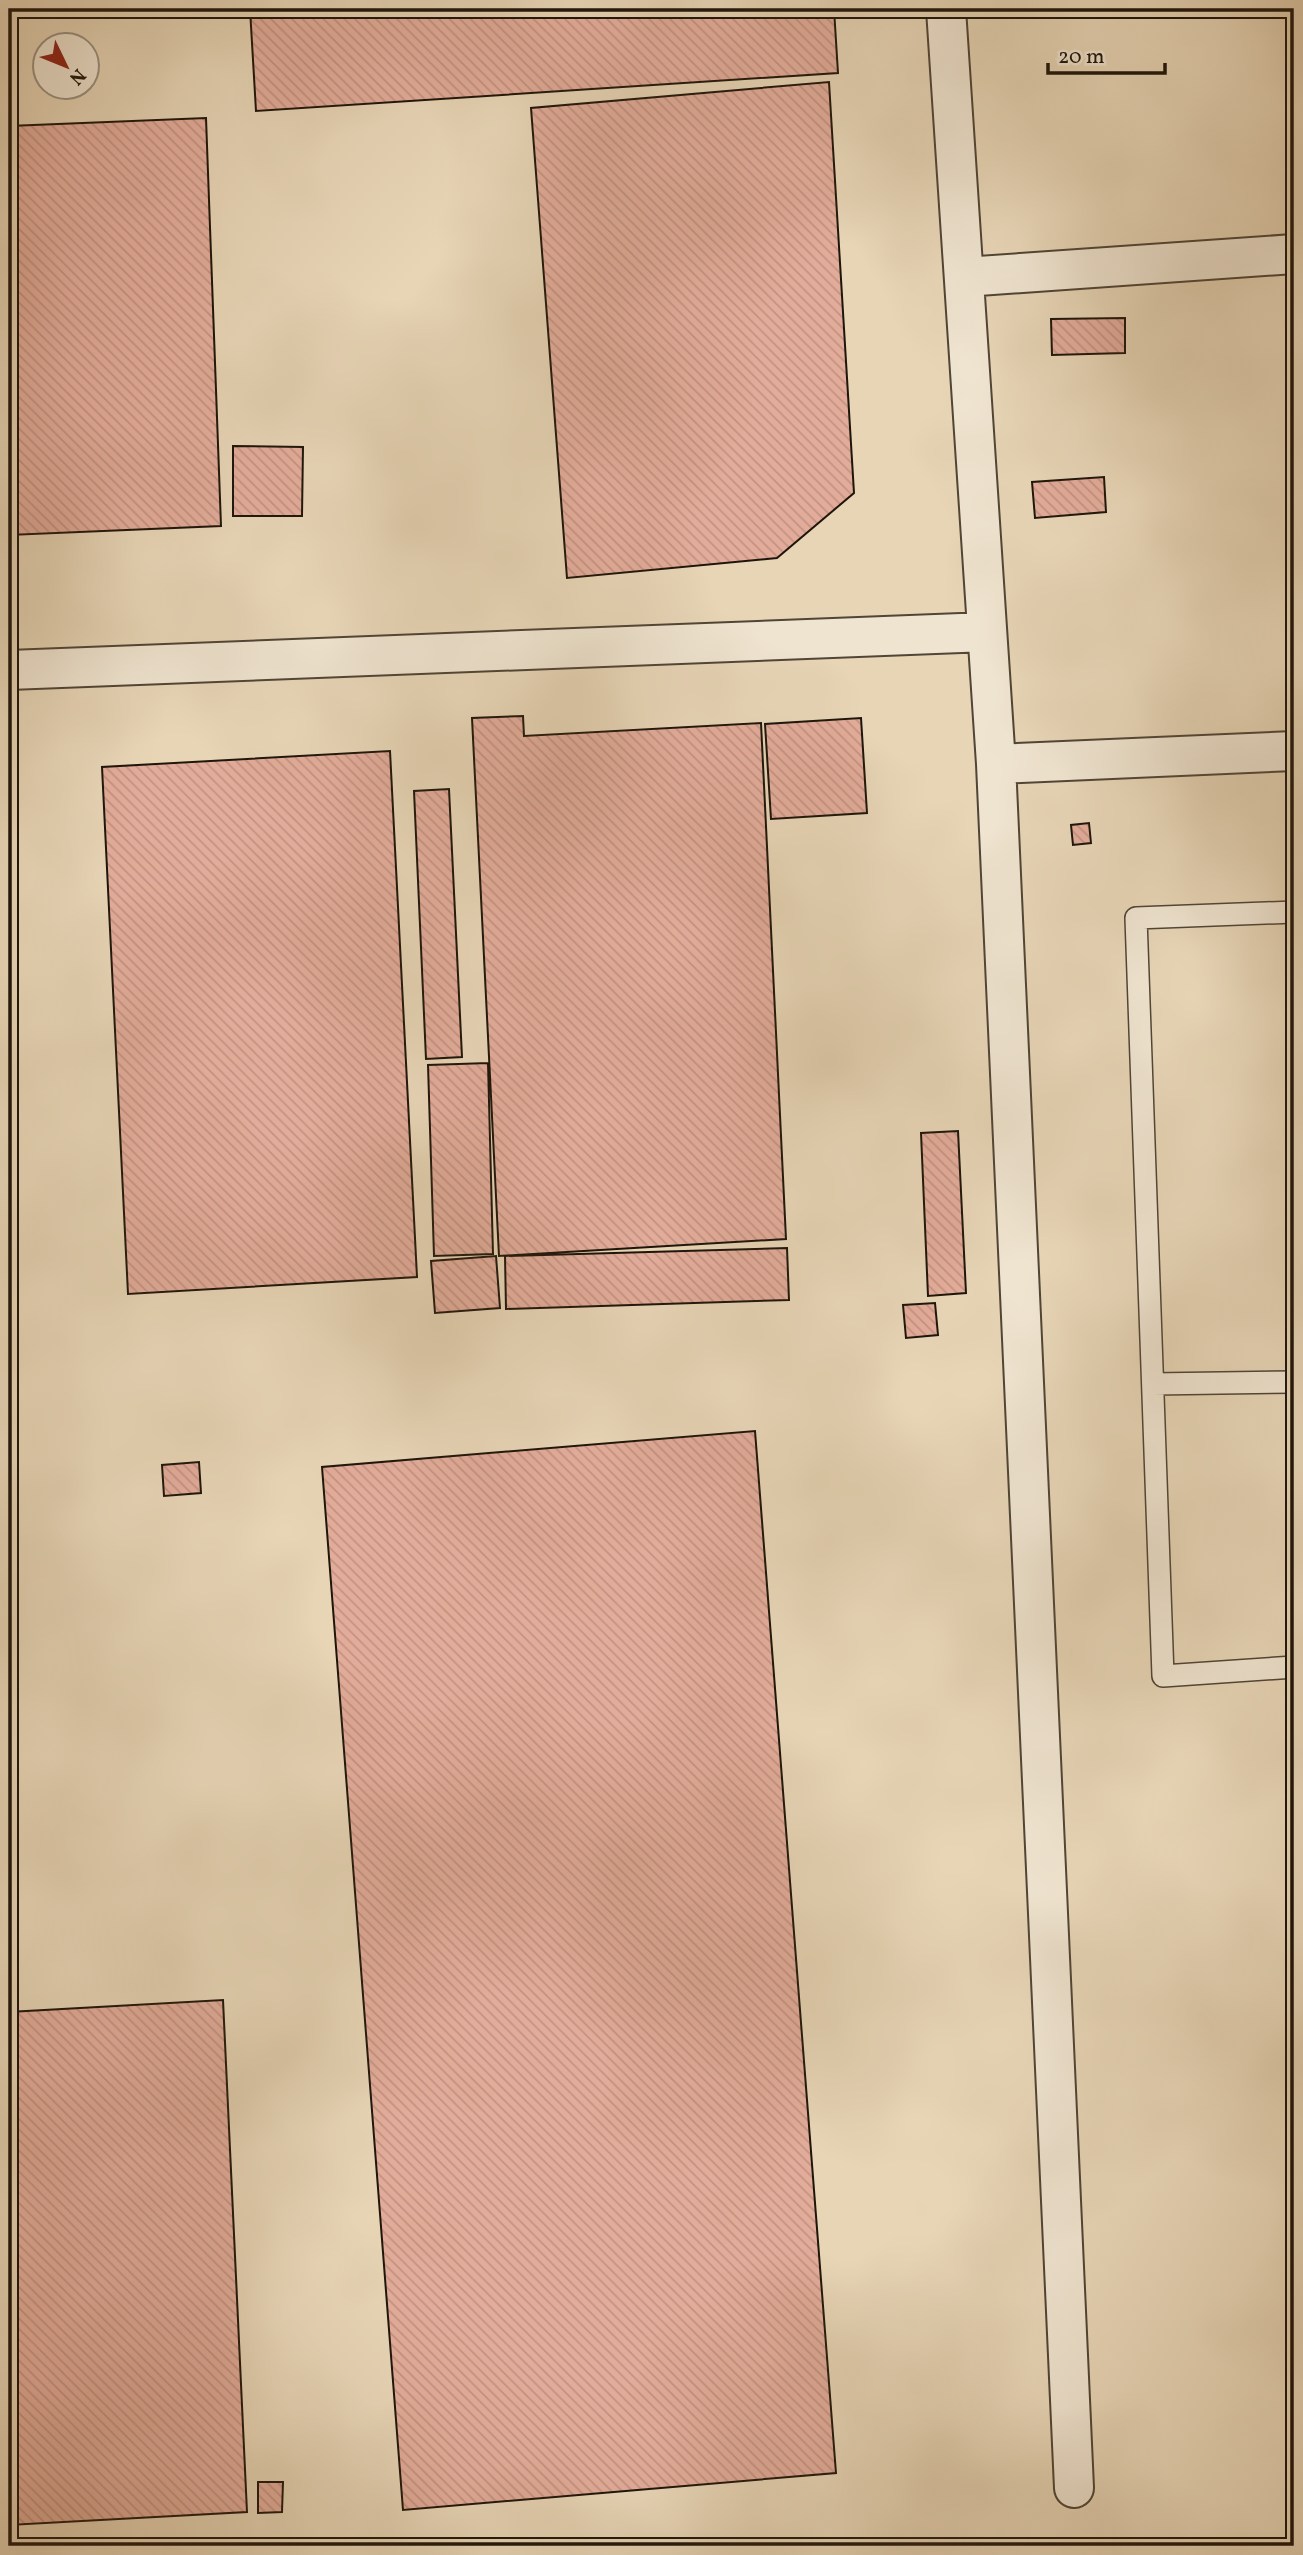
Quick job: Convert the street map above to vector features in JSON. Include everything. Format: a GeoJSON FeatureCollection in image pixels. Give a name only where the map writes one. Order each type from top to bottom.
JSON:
{"type":"FeatureCollection","features":[{"type":"Feature","properties":{"kind":"street"},"geometry":{"type":"LineString","coordinates":[[946,9],[996,764],[1074,2488]]}},
{"type":"Feature","properties":{"kind":"street"},"geometry":{"type":"LineString","coordinates":[[964,277],[1294,254]]}},
{"type":"Feature","properties":{"kind":"street"},"geometry":{"type":"LineString","coordinates":[[9,670],[987,632]]}},
{"type":"Feature","properties":{"kind":"street"},"geometry":{"type":"LineString","coordinates":[[996,764],[1294,751]]}},
{"type":"Feature","properties":{"kind":"lane"},"geometry":{"type":"LineString","coordinates":[[1294,912],[1136,918],[1163,1676],[1294,1667]]}},
{"type":"Feature","properties":{"kind":"lane"},"geometry":{"type":"LineString","coordinates":[[1153,1384],[1294,1382]]}},
{"type":"Feature","properties":{"kind":"building"},"geometry":{"type":"Polygon","coordinates":[[[250,9],[834,9],[838,73],[256,111],[250,9]]]}},
{"type":"Feature","properties":{"kind":"building"},"geometry":{"type":"Polygon","coordinates":[[[829,82],[854,493],[777,558],[567,578],[531,108],[829,82]]]}},
{"type":"Feature","properties":{"kind":"building"},"geometry":{"type":"Polygon","coordinates":[[[206,118],[221,526],[9,535],[9,126],[206,118]]]}},
{"type":"Feature","properties":{"kind":"building"},"geometry":{"type":"Polygon","coordinates":[[[1125,318],[1125,353],[1052,355],[1051,319],[1125,318]]]}},
{"type":"Feature","properties":{"kind":"building"},"geometry":{"type":"Polygon","coordinates":[[[233,446],[303,447],[302,516],[233,516],[233,446]]]}},
{"type":"Feature","properties":{"kind":"building"},"geometry":{"type":"Polygon","coordinates":[[[1104,477],[1106,512],[1035,518],[1032,482],[1104,477]]]}},
{"type":"Feature","properties":{"kind":"building"},"geometry":{"type":"Polygon","coordinates":[[[523,716],[524,736],[761,723],[786,1239],[499,1256],[472,718],[523,716]]]}},
{"type":"Feature","properties":{"kind":"building"},"geometry":{"type":"Polygon","coordinates":[[[861,718],[867,813],[771,819],[765,724],[861,718]]]}},
{"type":"Feature","properties":{"kind":"building"},"geometry":{"type":"Polygon","coordinates":[[[390,751],[417,1277],[128,1294],[102,767],[390,751]]]}},
{"type":"Feature","properties":{"kind":"building"},"geometry":{"type":"Polygon","coordinates":[[[449,789],[462,1057],[426,1059],[414,791],[449,789]]]}},
{"type":"Feature","properties":{"kind":"building"},"geometry":{"type":"Polygon","coordinates":[[[1089,823],[1091,843],[1073,845],[1071,825],[1089,823]]]}},
{"type":"Feature","properties":{"kind":"building"},"geometry":{"type":"Polygon","coordinates":[[[488,1063],[493,1254],[434,1256],[428,1065],[488,1063]]]}},
{"type":"Feature","properties":{"kind":"building"},"geometry":{"type":"Polygon","coordinates":[[[958,1131],[966,1293],[928,1296],[921,1133],[958,1131]]]}},
{"type":"Feature","properties":{"kind":"building"},"geometry":{"type":"Polygon","coordinates":[[[787,1248],[789,1300],[506,1309],[505,1256],[787,1248]]]}},
{"type":"Feature","properties":{"kind":"building"},"geometry":{"type":"Polygon","coordinates":[[[496,1256],[500,1308],[435,1313],[431,1261],[496,1256]]]}},
{"type":"Feature","properties":{"kind":"building"},"geometry":{"type":"Polygon","coordinates":[[[935,1303],[938,1335],[906,1338],[903,1305],[935,1303]]]}},
{"type":"Feature","properties":{"kind":"building"},"geometry":{"type":"Polygon","coordinates":[[[755,1431],[836,2473],[403,2510],[322,1467],[755,1431]]]}},
{"type":"Feature","properties":{"kind":"building"},"geometry":{"type":"Polygon","coordinates":[[[199,1462],[201,1493],[164,1496],[162,1465],[199,1462]]]}},
{"type":"Feature","properties":{"kind":"building"},"geometry":{"type":"Polygon","coordinates":[[[223,2000],[247,2512],[9,2525],[9,2012],[223,2000]]]}},
{"type":"Feature","properties":{"kind":"building"},"geometry":{"type":"Polygon","coordinates":[[[258,2482],[283,2482],[282,2512],[258,2513],[258,2482]]]}}]}
